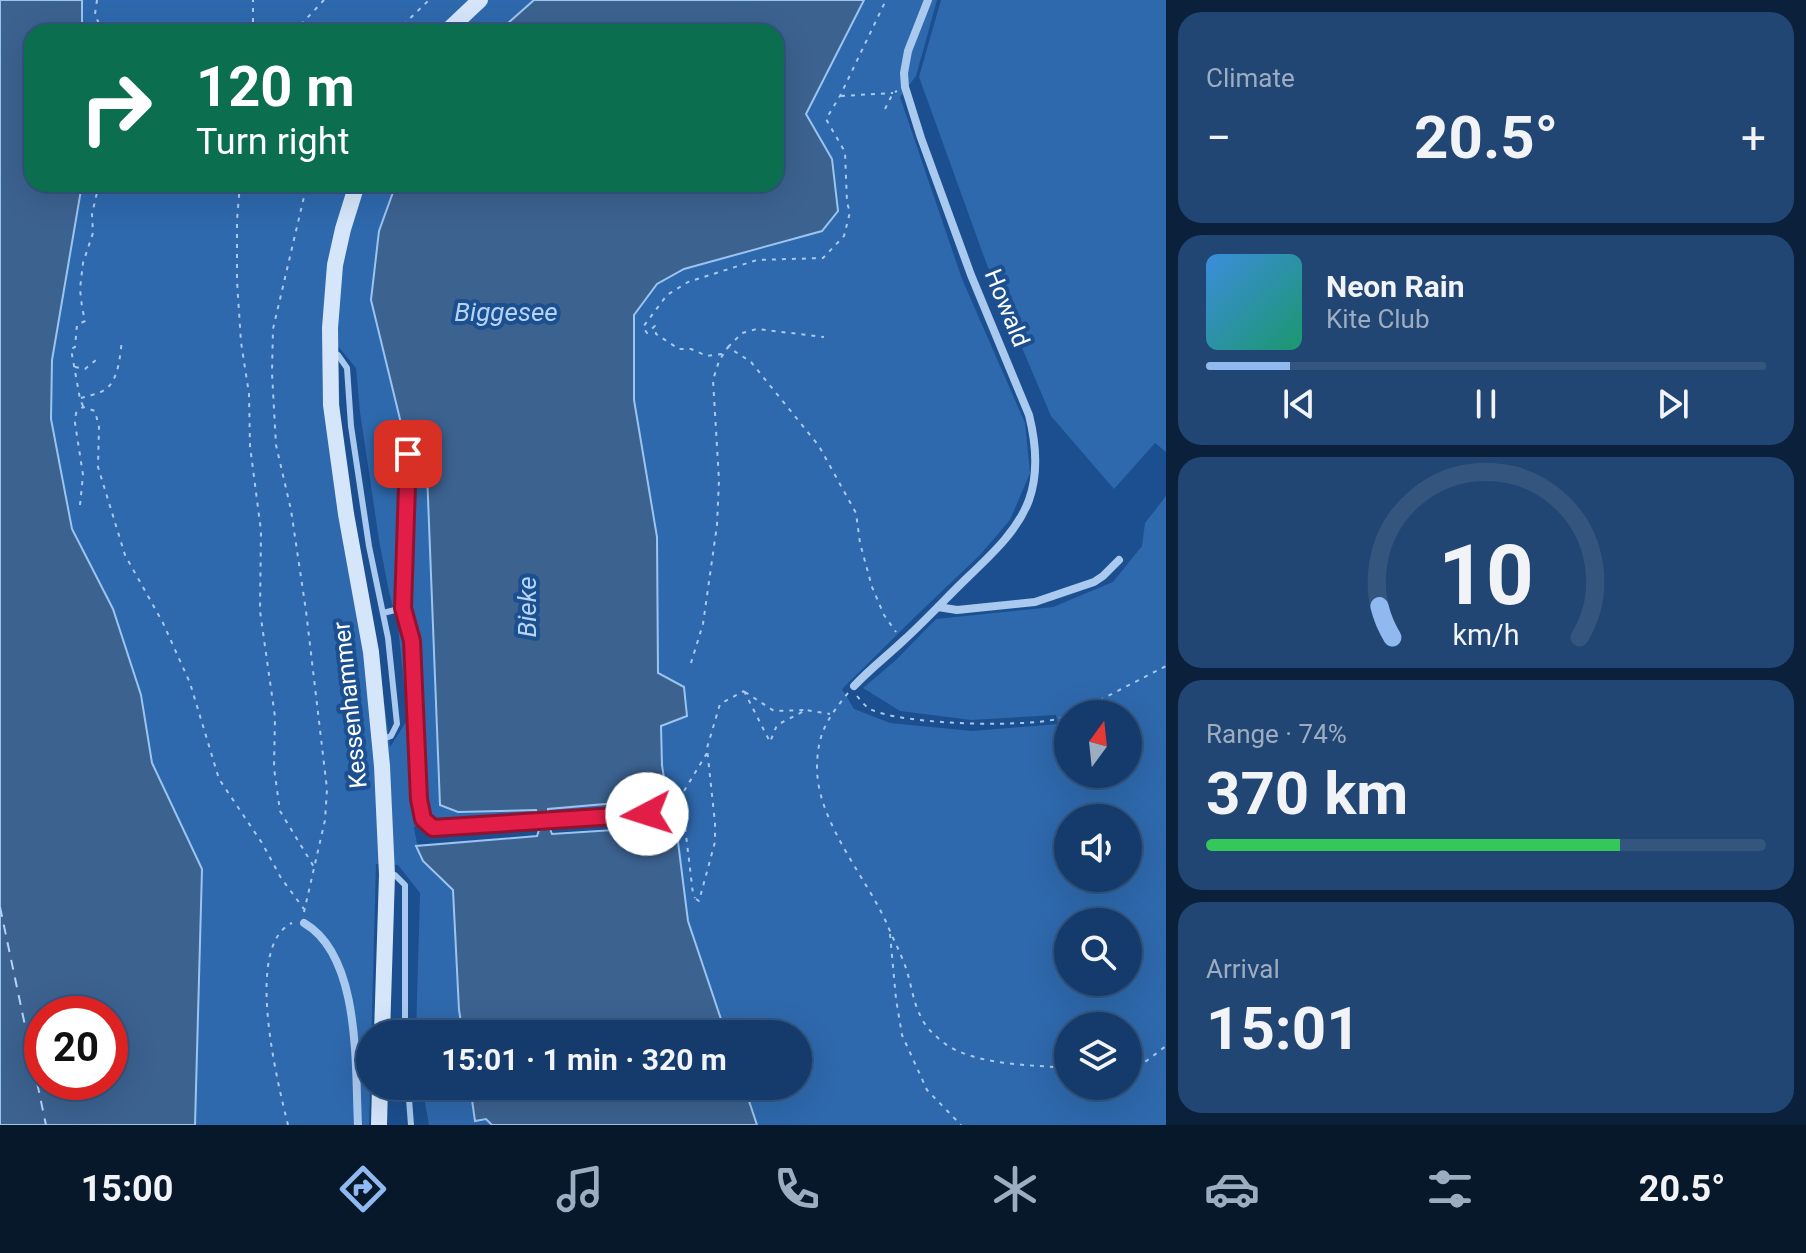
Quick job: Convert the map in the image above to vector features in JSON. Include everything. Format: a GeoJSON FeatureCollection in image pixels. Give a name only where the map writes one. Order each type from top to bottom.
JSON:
{"type":"FeatureCollection","features":[{"type":"Feature","properties":{"kind":"main road"},"geometry":{"type":"LineString","coordinates":[[454,24],[480,0]]}},
{"type":"Feature","properties":{"kind":"main road","name":"Kessenhammer"},"geometry":{"type":"LineString","coordinates":[[355,192],[335,265],[330,328],[331,405],[346,514],[371,652],[380,740],[387,875],[382,1020]]}},
{"type":"Feature","properties":{"kind":"main road"},"geometry":{"type":"LineString","coordinates":[[379,1125],[380,1100]]}},
{"type":"Feature","properties":{"kind":"street","name":"Howald"},"geometry":{"type":"LineString","coordinates":[[854,686],[994,551],[1020,520],[1029,499],[1036,456],[1029,415],[971,275],[905,87],[908,51],[928,0]]}},
{"type":"Feature","properties":{"kind":"street"},"geometry":{"type":"LineString","coordinates":[[938,607],[957,610],[1035,602],[1094,582],[1119,560]]}},
{"type":"Feature","properties":{"kind":"street"},"geometry":{"type":"LineString","coordinates":[[304,923],[320,934],[333,951],[342,971],[350,1009],[358,1125]]}},
{"type":"Feature","properties":{"kind":"lane"},"geometry":{"type":"LineString","coordinates":[[330,353],[338,355],[347,368],[353,441],[369,546],[388,638],[397,724],[391,736],[380,740]]}},
{"type":"Feature","properties":{"kind":"lane"},"geometry":{"type":"LineString","coordinates":[[408,454],[403,608],[412,641],[419,799],[423,819],[433,828],[647,814],[682,808]]}},
{"type":"Feature","properties":{"kind":"lane"},"geometry":{"type":"LineString","coordinates":[[383,613],[403,608]]}},
{"type":"Feature","properties":{"kind":"lane"},"geometry":{"type":"LineString","coordinates":[[387,875],[395,875],[405,885],[405,1020]]}},
{"type":"Feature","properties":{"kind":"lane"},"geometry":{"type":"LineString","coordinates":[[409,1100],[411,1125]]}},
{"type":"Feature","properties":{"kind":"path"},"geometry":{"type":"LineString","coordinates":[[97,0],[95,14],[99,24]]}},
{"type":"Feature","properties":{"kind":"path"},"geometry":{"type":"LineString","coordinates":[[253,0],[253,24]]}},
{"type":"Feature","properties":{"kind":"path"},"geometry":{"type":"LineString","coordinates":[[302,24],[324,0]]}},
{"type":"Feature","properties":{"kind":"path"},"geometry":{"type":"LineString","coordinates":[[404,24],[429,0]]}},
{"type":"Feature","properties":{"kind":"path"},"geometry":{"type":"LineString","coordinates":[[723,354],[707,356],[691,349],[679,349],[656,334],[655,326],[647,333],[643,327],[667,295],[688,282],[757,260],[823,258],[844,236],[850,212],[845,152],[826,119],[886,0]]}},
{"type":"Feature","properties":{"kind":"path"},"geometry":{"type":"LineString","coordinates":[[840,96],[893,93],[905,87]]}},
{"type":"Feature","properties":{"kind":"path"},"geometry":{"type":"LineString","coordinates":[[885,109],[893,93]]}},
{"type":"Feature","properties":{"kind":"path"},"geometry":{"type":"LineString","coordinates":[[83,407],[71,349],[75,347],[77,325],[85,321],[80,289],[83,263],[93,233],[92,214],[97,192]]}},
{"type":"Feature","properties":{"kind":"path"},"geometry":{"type":"LineString","coordinates":[[239,192],[239,312],[249,394],[250,446],[261,531],[260,611],[275,717],[274,768],[280,811],[315,868]]}},
{"type":"Feature","properties":{"kind":"path"},"geometry":{"type":"LineString","coordinates":[[288,1125],[269,1034],[268,974],[272,948],[278,936],[291,924],[304,923],[304,909],[325,820],[327,789],[306,611],[291,510],[276,445],[272,373],[273,329],[305,192]]}},
{"type":"Feature","properties":{"kind":"path"},"geometry":{"type":"LineString","coordinates":[[691,663],[703,624],[717,525],[719,480],[713,380],[719,361],[742,333],[757,329],[824,337]]}},
{"type":"Feature","properties":{"kind":"path"},"geometry":{"type":"LineString","coordinates":[[80,399],[106,389],[114,378],[122,340]]}},
{"type":"Feature","properties":{"kind":"path"},"geometry":{"type":"LineString","coordinates":[[728,347],[751,362],[819,446],[856,513],[860,543],[872,587],[884,615],[903,641]]}},
{"type":"Feature","properties":{"kind":"path"},"geometry":{"type":"LineString","coordinates":[[74,367],[85,369],[96,360]]}},
{"type":"Feature","properties":{"kind":"path"},"geometry":{"type":"LineString","coordinates":[[83,407],[95,411],[99,427],[98,467],[125,555],[163,623],[190,683],[219,779],[304,909]]}},
{"type":"Feature","properties":{"kind":"path"},"geometry":{"type":"LineString","coordinates":[[80,505],[83,475],[75,423],[76,413],[83,407]]}},
{"type":"Feature","properties":{"kind":"path"},"geometry":{"type":"LineString","coordinates":[[1100,700],[1166,666]]}},
{"type":"Feature","properties":{"kind":"path"},"geometry":{"type":"LineString","coordinates":[[1054,720],[1008,724],[909,718],[869,708],[860,700],[854,686],[831,714],[820,738],[817,770],[830,818],[854,867],[876,901],[905,963],[920,1016],[930,1031],[947,1045],[971,1055],[1054,1067]]}},
{"type":"Feature","properties":{"kind":"path"},"geometry":{"type":"LineString","coordinates":[[744,691],[774,711],[806,710],[831,714]]}},
{"type":"Feature","properties":{"kind":"path"},"geometry":{"type":"LineString","coordinates":[[744,691],[770,742],[777,725],[806,710]]}},
{"type":"Feature","properties":{"kind":"path"},"geometry":{"type":"LineString","coordinates":[[707,752],[681,796],[693,894],[699,901],[715,842],[707,748],[720,704],[744,691]]}},
{"type":"Feature","properties":{"kind":"path"},"geometry":{"type":"LineString","coordinates":[[890,932],[902,1035],[927,1090],[961,1125]]}},
{"type":"Feature","properties":{"kind":"path"},"geometry":{"type":"LineString","coordinates":[[1142,1064],[1166,1046]]}},
{"type":"Feature","properties":{"kind":"shaded area"},"geometry":{"type":"Polygon","coordinates":[[[82,0],[534,0],[507,24],[82,24],[82,0]]]}},
{"type":"Feature","properties":{"kind":"shaded area"},"geometry":{"type":"Polygon","coordinates":[[[864,0],[937,0],[916,76],[900,97],[962,279],[1025,423],[1030,473],[1010,520],[980,555],[842,689],[854,709],[890,723],[972,731],[1054,724],[1054,788],[1142,788],[1142,700],[1054,700],[1054,715],[971,720],[900,711],[863,688],[936,619],[1053,607],[1113,582],[1142,546],[1145,523],[1166,496],[1166,1125],[757,1125],[749,1100],[812,1100],[812,1020],[721,1020],[688,921],[672,794],[665,801],[643,810],[548,816],[548,808],[640,801],[665,785],[658,673],[657,537],[634,400],[634,315],[657,284],[684,269],[822,231],[832,159],[806,114],[864,0]]]}},
{"type":"Feature","properties":{"kind":"shaded area"},"geometry":{"type":"Polygon","coordinates":[[[941,0],[1166,0],[1166,452],[1155,443],[1114,489],[1051,416],[987,265],[919,77],[941,0]]]}},
{"type":"Feature","properties":{"kind":"shaded area"},"geometry":{"type":"Polygon","coordinates":[[[81,192],[393,192],[379,231],[408,448],[426,446],[440,805],[458,812],[537,810],[538,817],[435,825],[429,814],[414,827],[422,856],[453,890],[461,1020],[416,1020],[420,893],[398,865],[376,864],[372,1020],[356,1020],[356,1100],[370,1100],[369,1125],[195,1125],[202,869],[152,763],[141,695],[72,529],[51,419],[52,360],[81,192]],[[337,345],[345,463],[377,648],[390,747],[406,722],[407,713],[398,626],[379,540],[356,368],[337,345]]]}},
{"type":"Feature","properties":{"kind":"shaded area"},"geometry":{"type":"Polygon","coordinates":[[[425,1100],[472,1100],[475,1120],[486,1119],[492,1125],[429,1125],[425,1100]]]}},
{"type":"Feature","properties":{"kind":"water"},"geometry":{"type":"Polygon","coordinates":[[[0,0],[82,0],[82,24],[24,24],[24,192],[81,192],[52,360],[51,419],[72,529],[113,609],[141,695],[152,763],[202,869],[195,1125],[0,1125],[0,0]]]}},
{"type":"Feature","properties":{"kind":"water","name":"Biggesee"},"geometry":{"type":"Polygon","coordinates":[[[534,0],[864,0],[806,114],[832,159],[838,211],[822,231],[684,269],[657,284],[634,315],[634,400],[657,537],[658,673],[684,687],[687,716],[661,726],[665,785],[640,801],[548,809],[552,834],[676,826],[688,921],[721,1020],[461,1020],[453,890],[423,861],[416,846],[537,836],[540,827],[536,810],[458,812],[440,805],[426,447],[407,448],[371,300],[379,231],[393,192],[784,192],[784,24],[507,24],[534,0]]]}},
{"type":"Feature","properties":{"kind":"water"},"geometry":{"type":"Polygon","coordinates":[[[472,1100],[749,1100],[757,1125],[492,1125],[486,1119],[475,1121],[472,1100]]]}},
{"type":"Feature","properties":{"kind":"ferry route"},"geometry":{"type":"LineString","coordinates":[[0,907],[46,1125]]}},
{"type":"Feature","properties":{"kind":"route"},"geometry":{"type":"LineString","coordinates":[[408,454],[403,608],[412,641],[419,799],[423,819],[433,828],[647,814]]}},
{"type":"Feature","properties":{"kind":"water label","name":"Bieke"},"geometry":{"type":"Point","coordinates":[527,607]}}]}
